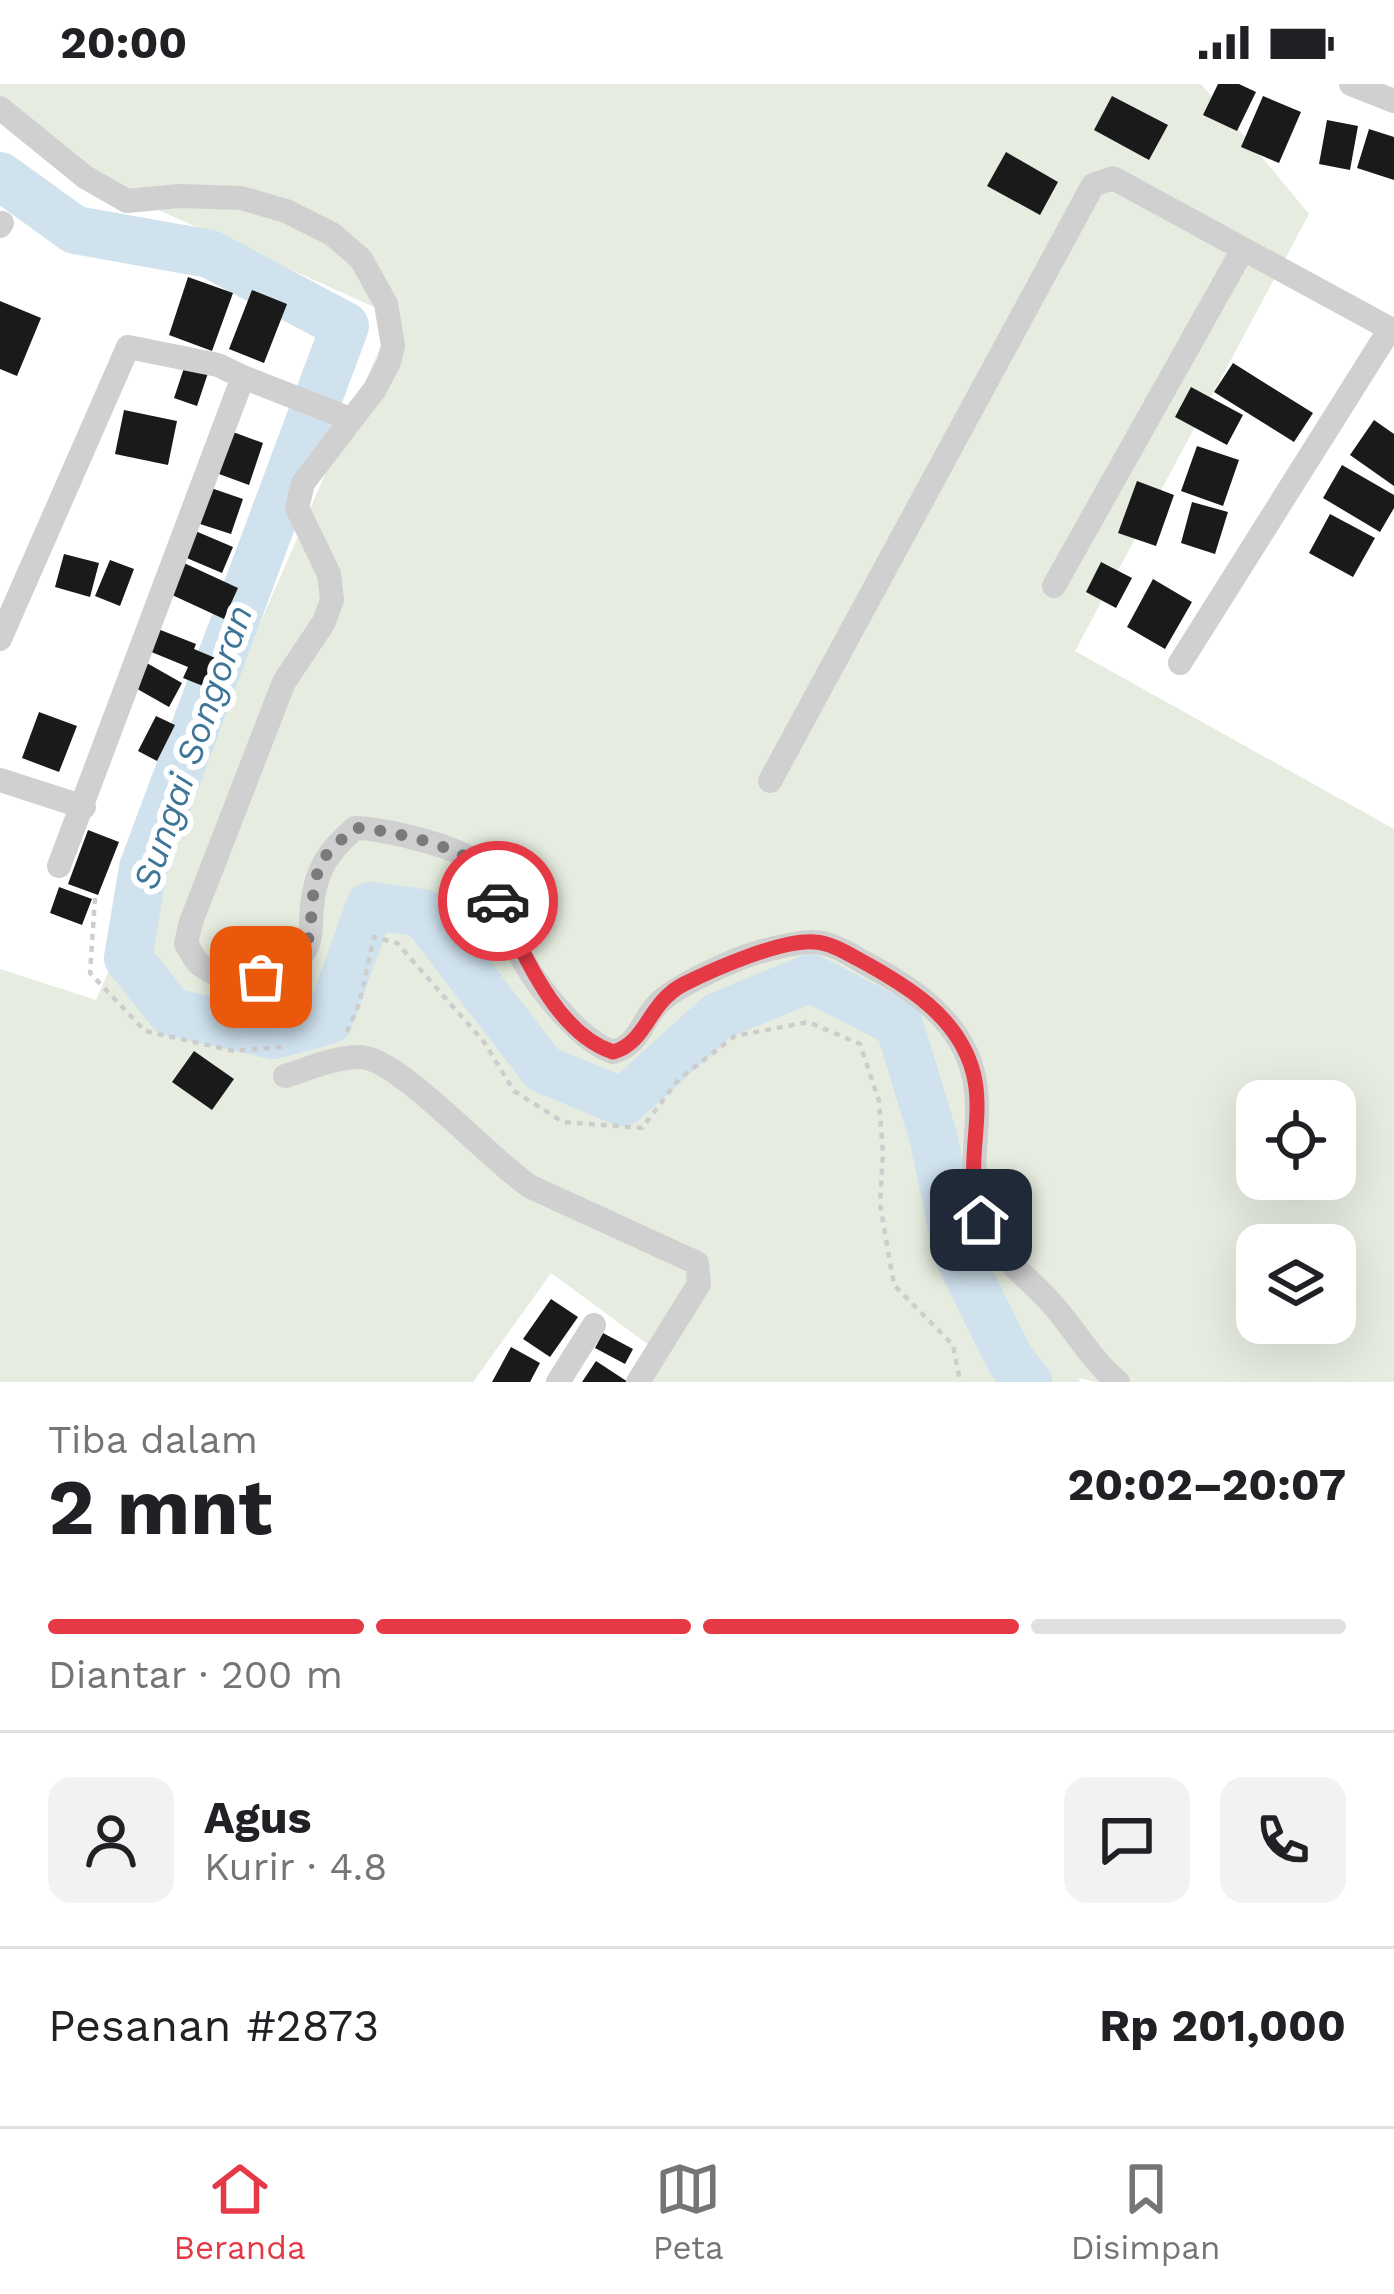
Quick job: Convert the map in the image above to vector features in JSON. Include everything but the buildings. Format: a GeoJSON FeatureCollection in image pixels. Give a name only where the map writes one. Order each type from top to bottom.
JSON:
{"type":"FeatureCollection","features":[{"type":"Feature","properties":{"kind":"street"},"geometry":{"type":"LineString","coordinates":[[1351,84],[1394,101]]}},
{"type":"Feature","properties":{"kind":"street"},"geometry":{"type":"LineString","coordinates":[[0,108],[109,194],[127,201],[179,196],[241,198],[286,211],[332,234],[361,259],[386,304],[393,346],[389,362],[375,389],[343,417],[303,483],[298,508],[328,574],[332,600],[324,622],[284,682],[191,922],[186,944],[199,965],[232,978],[287,970],[311,938],[319,866],[355,828],[375,828],[471,859],[488,879],[523,960],[573,1025],[613,1052],[636,1040],[651,1010],[682,985],[755,953],[814,941],[839,949],[895,979],[956,1032],[974,1073],[978,1104],[974,1181],[981,1220],[993,1244],[1118,1382]]}},
{"type":"Feature","properties":{"kind":"street"},"geometry":{"type":"LineString","coordinates":[[770,781],[1093,185],[1113,178],[1392,330],[1180,663]]}},
{"type":"Feature","properties":{"kind":"street"},"geometry":{"type":"LineString","coordinates":[[1054,586],[1241,251]]}},
{"type":"Feature","properties":{"kind":"street"},"geometry":{"type":"LineString","coordinates":[[0,639],[128,347],[218,364],[343,417]]}},
{"type":"Feature","properties":{"kind":"street"},"geometry":{"type":"LineString","coordinates":[[59,866],[243,377]]}},
{"type":"Feature","properties":{"kind":"street"},"geometry":{"type":"LineString","coordinates":[[0,780],[83,807]]}},
{"type":"Feature","properties":{"kind":"street"},"geometry":{"type":"LineString","coordinates":[[285,1076],[354,1056],[371,1058],[435,1106],[519,1180],[697,1263],[699,1284],[638,1382]]}},
{"type":"Feature","properties":{"kind":"street"},"geometry":{"type":"LineString","coordinates":[[558,1382],[594,1325]]}},
{"type":"Feature","properties":{"kind":"path"},"geometry":{"type":"LineString","coordinates":[[95,898],[90,974],[145,1030],[233,1051],[298,1046]]}},
{"type":"Feature","properties":{"kind":"path"},"geometry":{"type":"LineString","coordinates":[[342,1043],[359,1004],[374,937],[398,943],[484,1042],[514,1091],[563,1122],[642,1128],[679,1079],[735,1036],[808,1022],[860,1045],[880,1101],[880,1204],[894,1285],[953,1345],[960,1382]]}},
{"type":"Feature","properties":{"kind":"shaded area"},"geometry":{"type":"Polygon","coordinates":[[[0,84],[1201,84],[1309,214],[1075,651],[1394,829],[1394,1382],[1095,1382],[1079,1378],[1080,1382],[635,1382],[653,1348],[551,1273],[473,1382],[0,1382],[0,969],[96,1000],[394,316],[94,181],[0,106],[0,84]]]}},
{"type":"Feature","properties":{"kind":"waterway","name":"Sungai Songoran"},"geometry":{"type":"LineString","coordinates":[[0,176],[75,230],[210,254],[345,326],[143,868],[128,958],[171,1012],[274,1035],[329,1020],[370,906],[423,913],[543,1069],[623,1102],[718,1016],[811,978],[899,1024],[933,1136],[958,1255],[1010,1360],[1028,1382]]}},
{"type":"Feature","properties":{"kind":"waterway"},"geometry":{"type":"LineString","coordinates":[[1003,1382],[1010,1360]]}},
{"type":"Feature","properties":{"kind":"way so far"},"geometry":{"type":"LineString","coordinates":[[261,977],[287,970],[303,954],[311,938],[319,866],[355,828],[375,828],[471,859],[498,901]]}},
{"type":"Feature","properties":{"kind":"route"},"geometry":{"type":"LineString","coordinates":[[498,901],[523,960],[573,1025],[613,1052],[636,1040],[651,1010],[666,996],[755,953],[814,941],[895,979],[956,1032],[974,1073],[978,1104],[974,1181],[981,1220]]}}]}
